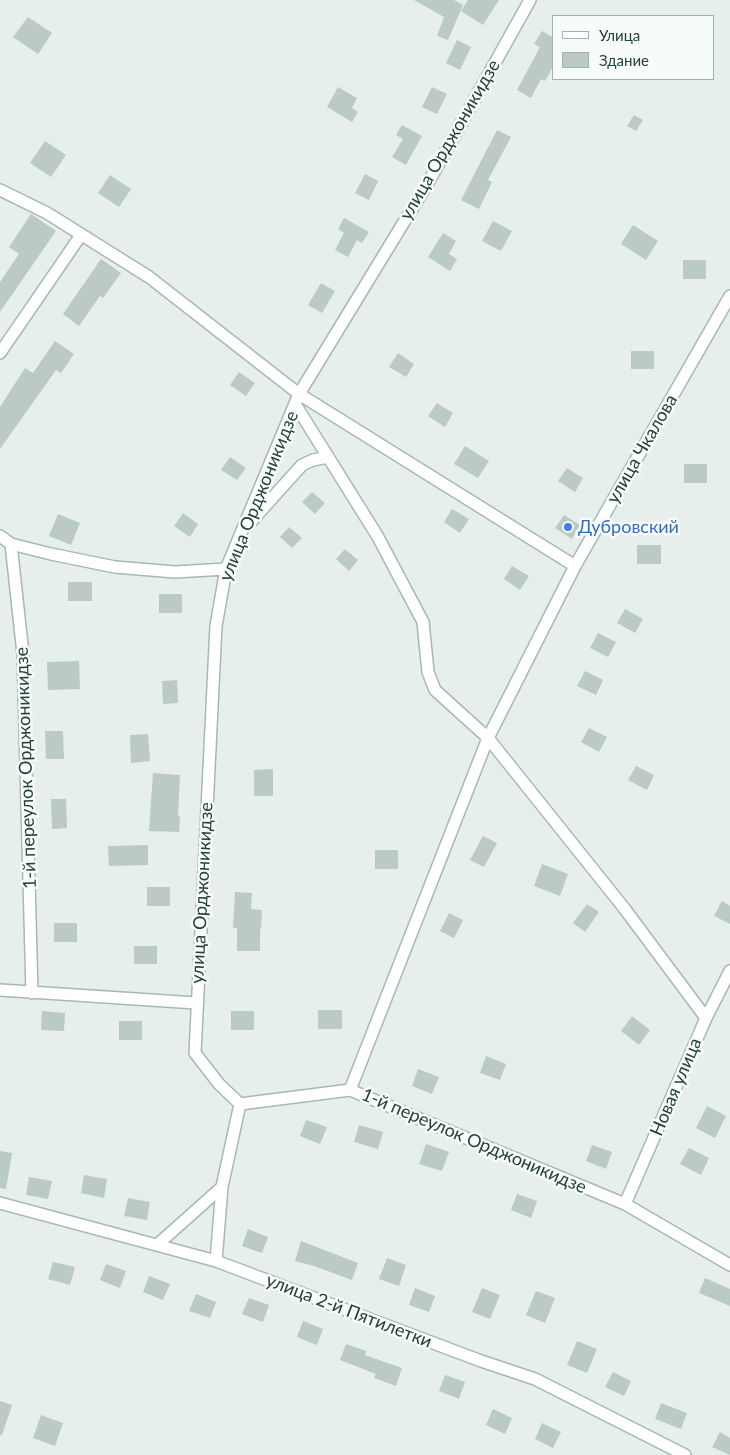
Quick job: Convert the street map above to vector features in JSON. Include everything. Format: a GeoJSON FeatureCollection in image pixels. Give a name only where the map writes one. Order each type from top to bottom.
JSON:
{"type":"FeatureCollection","features":[{"type":"Feature","properties":{"kind":"street","name":"улица Орджоникидзе"},"geometry":{"type":"LineString","coordinates":[[240,1104],[219,1084],[195,1054],[196,1003],[216,626],[226,569],[297,399],[429,181],[530,0]]}},
{"type":"Feature","properties":{"kind":"street"},"geometry":{"type":"LineString","coordinates":[[0,190],[47,213],[149,277],[297,399],[575,566]]}},
{"type":"Feature","properties":{"kind":"street"},"geometry":{"type":"LineString","coordinates":[[0,352],[81,234]]}},
{"type":"Feature","properties":{"kind":"street","name":"улица Чкалова"},"geometry":{"type":"LineString","coordinates":[[350,1090],[488,738],[575,566],[730,296]]}},
{"type":"Feature","properties":{"kind":"street"},"geometry":{"type":"LineString","coordinates":[[297,399],[328,457],[378,537],[423,622],[428,672],[435,690],[488,738],[624,908],[706,1018]]}},
{"type":"Feature","properties":{"kind":"street"},"geometry":{"type":"LineString","coordinates":[[242,532],[302,465],[312,460],[328,457]]}},
{"type":"Feature","properties":{"kind":"street"},"geometry":{"type":"LineString","coordinates":[[0,536],[11,544],[115,567],[175,572],[226,569]]}},
{"type":"Feature","properties":{"kind":"street","name":"1-й переулок Орджоникидзе"},"geometry":{"type":"LineString","coordinates":[[11,544],[23,654],[32,992]]}},
{"type":"Feature","properties":{"kind":"street","name":"Новая улица"},"geometry":{"type":"LineString","coordinates":[[625,1204],[706,1018],[730,971]]}},
{"type":"Feature","properties":{"kind":"street"},"geometry":{"type":"LineString","coordinates":[[0,990],[196,1003]]}},
{"type":"Feature","properties":{"kind":"street","name":"1-й переулок Орджоникидзе"},"geometry":{"type":"LineString","coordinates":[[240,1104],[350,1090],[625,1204],[730,1265]]}},
{"type":"Feature","properties":{"kind":"street"},"geometry":{"type":"LineString","coordinates":[[216,1261],[222,1187],[240,1104]]}},
{"type":"Feature","properties":{"kind":"street"},"geometry":{"type":"LineString","coordinates":[[156,1245],[222,1187]]}},
{"type":"Feature","properties":{"kind":"street","name":"улица 2-й Пятилетки"},"geometry":{"type":"LineString","coordinates":[[0,1203],[216,1261],[481,1361],[535,1379],[685,1455]]}},
{"type":"Feature","properties":{"kind":"building"},"geometry":{"type":"Polygon","coordinates":[[[414,0],[454,0],[463,5],[448,40],[437,36],[444,17],[414,0]]]}},
{"type":"Feature","properties":{"kind":"building"},"geometry":{"type":"Polygon","coordinates":[[[468,0],[499,0],[483,25],[461,11],[468,0]]]}},
{"type":"Feature","properties":{"kind":"building"},"geometry":{"type":"Polygon","coordinates":[[[28,17],[52,33],[38,54],[13,37],[28,17]]]}},
{"type":"Feature","properties":{"kind":"building"},"geometry":{"type":"Polygon","coordinates":[[[542,31],[552,37],[552,69],[545,81],[541,79],[531,98],[517,90],[540,47],[534,44],[542,31]]]}},
{"type":"Feature","properties":{"kind":"building"},"geometry":{"type":"Polygon","coordinates":[[[457,40],[471,47],[460,70],[446,63],[457,40]]]}},
{"type":"Feature","properties":{"kind":"building"},"geometry":{"type":"Polygon","coordinates":[[[338,87],[357,98],[352,108],[358,112],[352,122],[327,107],[338,87]]]}},
{"type":"Feature","properties":{"kind":"building"},"geometry":{"type":"Polygon","coordinates":[[[432,87],[447,94],[437,114],[422,107],[432,87]]]}},
{"type":"Feature","properties":{"kind":"building"},"geometry":{"type":"Polygon","coordinates":[[[634,115],[643,120],[636,131],[627,126],[634,115]]]}},
{"type":"Feature","properties":{"kind":"building"},"geometry":{"type":"Polygon","coordinates":[[[402,125],[422,136],[406,165],[392,157],[403,139],[396,135],[402,125]]]}},
{"type":"Feature","properties":{"kind":"building"},"geometry":{"type":"Polygon","coordinates":[[[497,130],[511,137],[488,180],[492,182],[479,209],[461,200],[497,130]]]}},
{"type":"Feature","properties":{"kind":"building"},"geometry":{"type":"Polygon","coordinates":[[[45,141],[66,155],[51,177],[30,163],[45,141]]]}},
{"type":"Feature","properties":{"kind":"building"},"geometry":{"type":"Polygon","coordinates":[[[365,174],[378,181],[369,200],[355,193],[365,174]]]}},
{"type":"Feature","properties":{"kind":"building"},"geometry":{"type":"Polygon","coordinates":[[[110,175],[131,189],[119,207],[98,193],[110,175]]]}},
{"type":"Feature","properties":{"kind":"building"},"geometry":{"type":"Polygon","coordinates":[[[31,214],[56,231],[0,312],[0,282],[19,254],[9,247],[31,214]]]}},
{"type":"Feature","properties":{"kind":"building"},"geometry":{"type":"Polygon","coordinates":[[[344,218],[369,232],[362,243],[357,240],[348,257],[335,250],[344,233],[338,229],[344,218]]]}},
{"type":"Feature","properties":{"kind":"building"},"geometry":{"type":"Polygon","coordinates":[[[493,221],[512,231],[501,251],[482,241],[493,221]]]}},
{"type":"Feature","properties":{"kind":"building"},"geometry":{"type":"Polygon","coordinates":[[[633,225],[658,241],[646,260],[621,244],[633,225]]]}},
{"type":"Feature","properties":{"kind":"building"},"geometry":{"type":"Polygon","coordinates":[[[443,233],[456,241],[449,254],[457,259],[450,271],[428,257],[443,233]]]}},
{"type":"Feature","properties":{"kind":"building"},"geometry":{"type":"Polygon","coordinates":[[[101,259],[121,273],[103,298],[100,296],[79,326],[63,314],[101,259]]]}},
{"type":"Feature","properties":{"kind":"building"},"geometry":{"type":"Polygon","coordinates":[[[683,260],[706,260],[706,279],[683,279],[683,260]]]}},
{"type":"Feature","properties":{"kind":"building"},"geometry":{"type":"Polygon","coordinates":[[[321,283],[335,291],[322,313],[308,305],[321,283]]]}},
{"type":"Feature","properties":{"kind":"building"},"geometry":{"type":"Polygon","coordinates":[[[55,341],[74,354],[61,373],[56,370],[0,449],[0,407],[25,368],[33,373],[55,341]]]}},
{"type":"Feature","properties":{"kind":"building"},"geometry":{"type":"Polygon","coordinates":[[[631,351],[654,351],[654,369],[631,369],[631,351]]]}},
{"type":"Feature","properties":{"kind":"building"},"geometry":{"type":"Polygon","coordinates":[[[398,353],[414,364],[406,377],[389,367],[398,353]]]}},
{"type":"Feature","properties":{"kind":"building"},"geometry":{"type":"Polygon","coordinates":[[[239,372],[255,383],[246,396],[230,385],[239,372]]]}},
{"type":"Feature","properties":{"kind":"building"},"geometry":{"type":"Polygon","coordinates":[[[437,403],[453,413],[445,427],[428,416],[437,403]]]}},
{"type":"Feature","properties":{"kind":"building"},"geometry":{"type":"Polygon","coordinates":[[[465,446],[489,461],[478,478],[454,464],[465,446]]]}},
{"type":"Feature","properties":{"kind":"building"},"geometry":{"type":"Polygon","coordinates":[[[230,457],[246,468],[237,480],[221,470],[230,457]]]}},
{"type":"Feature","properties":{"kind":"building"},"geometry":{"type":"Polygon","coordinates":[[[684,464],[707,464],[707,483],[684,483],[684,464]]]}},
{"type":"Feature","properties":{"kind":"building"},"geometry":{"type":"Polygon","coordinates":[[[567,468],[583,478],[575,492],[558,481],[567,468]]]}},
{"type":"Feature","properties":{"kind":"building"},"geometry":{"type":"Polygon","coordinates":[[[312,492],[325,503],[315,514],[302,502],[312,492]]]}},
{"type":"Feature","properties":{"kind":"building"},"geometry":{"type":"Polygon","coordinates":[[[452,509],[469,519],[460,533],[444,522],[452,509]]]}},
{"type":"Feature","properties":{"kind":"building"},"geometry":{"type":"Polygon","coordinates":[[[183,513],[198,524],[190,537],[174,526],[183,513]]]}},
{"type":"Feature","properties":{"kind":"building"},"geometry":{"type":"Polygon","coordinates":[[[58,514],[80,523],[71,545],[49,536],[58,514]]]}},
{"type":"Feature","properties":{"kind":"building","name":"Дубровский"},"geometry":{"type":"Polygon","coordinates":[[[564,515],[580,525],[572,539],[555,528],[564,515]]]}},
{"type":"Feature","properties":{"kind":"building"},"geometry":{"type":"Polygon","coordinates":[[[289,527],[302,538],[292,548],[280,537],[289,527]]]}},
{"type":"Feature","properties":{"kind":"building"},"geometry":{"type":"Polygon","coordinates":[[[637,545],[661,545],[661,564],[637,564],[637,545]]]}},
{"type":"Feature","properties":{"kind":"building"},"geometry":{"type":"Polygon","coordinates":[[[345,549],[358,560],[349,571],[336,559],[345,549]]]}},
{"type":"Feature","properties":{"kind":"building"},"geometry":{"type":"Polygon","coordinates":[[[512,566],[529,576],[520,590],[504,579],[512,566]]]}},
{"type":"Feature","properties":{"kind":"building"},"geometry":{"type":"Polygon","coordinates":[[[68,582],[92,582],[92,601],[68,601],[68,582]]]}},
{"type":"Feature","properties":{"kind":"building"},"geometry":{"type":"Polygon","coordinates":[[[159,594],[182,594],[182,613],[159,613],[159,594]]]}},
{"type":"Feature","properties":{"kind":"building"},"geometry":{"type":"Polygon","coordinates":[[[625,609],[643,619],[635,633],[617,623],[625,609]]]}},
{"type":"Feature","properties":{"kind":"building"},"geometry":{"type":"Polygon","coordinates":[[[598,633],[616,642],[608,657],[590,648],[598,633]]]}},
{"type":"Feature","properties":{"kind":"building"},"geometry":{"type":"Polygon","coordinates":[[[79,661],[80,689],[48,690],[47,662],[79,661]]]}},
{"type":"Feature","properties":{"kind":"building"},"geometry":{"type":"Polygon","coordinates":[[[585,671],[603,680],[596,695],[577,686],[585,671]]]}},
{"type":"Feature","properties":{"kind":"building"},"geometry":{"type":"Polygon","coordinates":[[[177,680],[178,703],[163,704],[162,681],[177,680]]]}},
{"type":"Feature","properties":{"kind":"building"},"geometry":{"type":"Polygon","coordinates":[[[589,728],[607,737],[599,752],[581,742],[589,728]]]}},
{"type":"Feature","properties":{"kind":"building"},"geometry":{"type":"Polygon","coordinates":[[[45,731],[63,731],[64,759],[46,759],[45,731]]]}},
{"type":"Feature","properties":{"kind":"building"},"geometry":{"type":"Polygon","coordinates":[[[148,734],[150,761],[131,763],[130,735],[148,734]]]}},
{"type":"Feature","properties":{"kind":"building"},"geometry":{"type":"Polygon","coordinates":[[[636,766],[654,775],[647,790],[628,780],[636,766]]]}},
{"type":"Feature","properties":{"kind":"building"},"geometry":{"type":"Polygon","coordinates":[[[273,769],[273,796],[254,796],[254,770],[273,769]]]}},
{"type":"Feature","properties":{"kind":"building"},"geometry":{"type":"Polygon","coordinates":[[[153,773],[180,775],[179,832],[149,831],[153,773]]]}},
{"type":"Feature","properties":{"kind":"building"},"geometry":{"type":"Polygon","coordinates":[[[51,799],[66,799],[67,828],[52,829],[51,799]]]}},
{"type":"Feature","properties":{"kind":"building"},"geometry":{"type":"Polygon","coordinates":[[[483,836],[497,843],[484,867],[470,860],[483,836]]]}},
{"type":"Feature","properties":{"kind":"building"},"geometry":{"type":"Polygon","coordinates":[[[148,845],[148,865],[109,866],[108,846],[148,845]]]}},
{"type":"Feature","properties":{"kind":"building"},"geometry":{"type":"Polygon","coordinates":[[[375,850],[398,850],[398,869],[375,869],[375,850]]]}},
{"type":"Feature","properties":{"kind":"building"},"geometry":{"type":"Polygon","coordinates":[[[542,864],[568,874],[560,896],[534,886],[542,864]]]}},
{"type":"Feature","properties":{"kind":"building"},"geometry":{"type":"Polygon","coordinates":[[[147,887],[170,887],[170,906],[147,906],[147,887]]]}},
{"type":"Feature","properties":{"kind":"building"},"geometry":{"type":"Polygon","coordinates":[[[235,892],[252,893],[251,909],[262,910],[260,951],[237,951],[237,928],[233,928],[235,892]]]}},
{"type":"Feature","properties":{"kind":"building"},"geometry":{"type":"Polygon","coordinates":[[[722,901],[730,906],[730,924],[714,916],[722,901]]]}},
{"type":"Feature","properties":{"kind":"building"},"geometry":{"type":"Polygon","coordinates":[[[587,904],[599,912],[585,932],[573,923],[587,904]]]}},
{"type":"Feature","properties":{"kind":"building"},"geometry":{"type":"Polygon","coordinates":[[[449,913],[463,920],[454,938],[440,931],[449,913]]]}},
{"type":"Feature","properties":{"kind":"building"},"geometry":{"type":"Polygon","coordinates":[[[54,923],[77,923],[77,942],[54,942],[54,923]]]}},
{"type":"Feature","properties":{"kind":"building"},"geometry":{"type":"Polygon","coordinates":[[[134,946],[157,946],[157,964],[134,964],[134,946]]]}},
{"type":"Feature","properties":{"kind":"building"},"geometry":{"type":"Polygon","coordinates":[[[318,1010],[342,1010],[342,1029],[318,1029],[318,1010]]]}},
{"type":"Feature","properties":{"kind":"building"},"geometry":{"type":"Polygon","coordinates":[[[42,1011],[65,1013],[64,1031],[41,1030],[42,1011]]]}},
{"type":"Feature","properties":{"kind":"building"},"geometry":{"type":"Polygon","coordinates":[[[231,1011],[254,1011],[254,1030],[231,1030],[231,1011]]]}},
{"type":"Feature","properties":{"kind":"building"},"geometry":{"type":"Polygon","coordinates":[[[632,1016],[650,1030],[639,1045],[621,1031],[632,1016]]]}},
{"type":"Feature","properties":{"kind":"building"},"geometry":{"type":"Polygon","coordinates":[[[119,1021],[142,1021],[142,1040],[119,1040],[119,1021]]]}},
{"type":"Feature","properties":{"kind":"building"},"geometry":{"type":"Polygon","coordinates":[[[486,1056],[506,1064],[500,1080],[480,1073],[486,1056]]]}},
{"type":"Feature","properties":{"kind":"building"},"geometry":{"type":"Polygon","coordinates":[[[418,1069],[439,1077],[432,1094],[412,1086],[418,1069]]]}},
{"type":"Feature","properties":{"kind":"building"},"geometry":{"type":"Polygon","coordinates":[[[707,1106],[726,1116],[715,1138],[696,1128],[707,1106]]]}},
{"type":"Feature","properties":{"kind":"building"},"geometry":{"type":"Polygon","coordinates":[[[306,1120],[327,1127],[320,1144],[300,1136],[306,1120]]]}},
{"type":"Feature","properties":{"kind":"building"},"geometry":{"type":"Polygon","coordinates":[[[359,1125],[383,1132],[378,1149],[354,1142],[359,1125]]]}},
{"type":"Feature","properties":{"kind":"building"},"geometry":{"type":"Polygon","coordinates":[[[426,1144],[449,1152],[442,1171],[419,1164],[426,1144]]]}},
{"type":"Feature","properties":{"kind":"building"},"geometry":{"type":"Polygon","coordinates":[[[592,1145],[612,1152],[606,1169],[586,1161],[592,1145]]]}},
{"type":"Feature","properties":{"kind":"building"},"geometry":{"type":"Polygon","coordinates":[[[689,1148],[709,1158],[701,1175],[680,1164],[689,1148]]]}},
{"type":"Feature","properties":{"kind":"building"},"geometry":{"type":"Polygon","coordinates":[[[0,1151],[12,1153],[6,1189],[0,1188],[0,1151]]]}},
{"type":"Feature","properties":{"kind":"building"},"geometry":{"type":"Polygon","coordinates":[[[84,1175],[107,1179],[104,1198],[81,1193],[84,1175]]]}},
{"type":"Feature","properties":{"kind":"building"},"geometry":{"type":"Polygon","coordinates":[[[29,1177],[52,1181],[48,1199],[26,1195],[29,1177]]]}},
{"type":"Feature","properties":{"kind":"building"},"geometry":{"type":"Polygon","coordinates":[[[517,1194],[537,1201],[531,1218],[511,1210],[517,1194]]]}},
{"type":"Feature","properties":{"kind":"building"},"geometry":{"type":"Polygon","coordinates":[[[128,1198],[150,1202],[147,1220],[124,1216],[128,1198]]]}},
{"type":"Feature","properties":{"kind":"building"},"geometry":{"type":"Polygon","coordinates":[[[248,1229],[268,1237],[262,1253],[242,1246],[248,1229]]]}},
{"type":"Feature","properties":{"kind":"building"},"geometry":{"type":"Polygon","coordinates":[[[301,1241],[358,1263],[352,1280],[295,1261],[301,1241]]]}},
{"type":"Feature","properties":{"kind":"building"},"geometry":{"type":"Polygon","coordinates":[[[387,1258],[406,1265],[399,1286],[379,1279],[387,1258]]]}},
{"type":"Feature","properties":{"kind":"building"},"geometry":{"type":"Polygon","coordinates":[[[53,1262],[75,1267],[70,1285],[48,1279],[53,1262]]]}},
{"type":"Feature","properties":{"kind":"building"},"geometry":{"type":"Polygon","coordinates":[[[106,1264],[126,1271],[120,1288],[100,1280],[106,1264]]]}},
{"type":"Feature","properties":{"kind":"building"},"geometry":{"type":"Polygon","coordinates":[[[149,1276],[170,1284],[163,1300],[143,1292],[149,1276]]]}},
{"type":"Feature","properties":{"kind":"building"},"geometry":{"type":"Polygon","coordinates":[[[705,1278],[730,1289],[730,1306],[699,1293],[705,1278]]]}},
{"type":"Feature","properties":{"kind":"building"},"geometry":{"type":"Polygon","coordinates":[[[415,1288],[435,1296],[429,1312],[409,1305],[415,1288]]]}},
{"type":"Feature","properties":{"kind":"building"},"geometry":{"type":"Polygon","coordinates":[[[482,1288],[500,1295],[490,1319],[472,1312],[482,1288]]]}},
{"type":"Feature","properties":{"kind":"building"},"geometry":{"type":"Polygon","coordinates":[[[536,1291],[555,1298],[545,1323],[526,1315],[536,1291]]]}},
{"type":"Feature","properties":{"kind":"building"},"geometry":{"type":"Polygon","coordinates":[[[196,1294],[216,1302],[210,1318],[189,1311],[196,1294]]]}},
{"type":"Feature","properties":{"kind":"building"},"geometry":{"type":"Polygon","coordinates":[[[249,1298],[269,1305],[263,1322],[242,1314],[249,1298]]]}},
{"type":"Feature","properties":{"kind":"building"},"geometry":{"type":"Polygon","coordinates":[[[303,1321],[323,1329],[317,1345],[297,1337],[303,1321]]]}},
{"type":"Feature","properties":{"kind":"building"},"geometry":{"type":"Polygon","coordinates":[[[577,1341],[597,1349],[587,1373],[567,1365],[577,1341]]]}},
{"type":"Feature","properties":{"kind":"building"},"geometry":{"type":"Polygon","coordinates":[[[346,1344],[366,1351],[365,1355],[402,1368],[396,1386],[374,1378],[376,1374],[340,1360],[346,1344]]]}},
{"type":"Feature","properties":{"kind":"building"},"geometry":{"type":"Polygon","coordinates":[[[613,1372],[631,1381],[624,1396],[605,1387],[613,1372]]]}},
{"type":"Feature","properties":{"kind":"building"},"geometry":{"type":"Polygon","coordinates":[[[445,1375],[465,1382],[459,1399],[439,1391],[445,1375]]]}},
{"type":"Feature","properties":{"kind":"building"},"geometry":{"type":"Polygon","coordinates":[[[0,1401],[12,1405],[2,1435],[0,1435],[0,1401]]]}},
{"type":"Feature","properties":{"kind":"building"},"geometry":{"type":"Polygon","coordinates":[[[661,1403],[687,1413],[681,1429],[655,1419],[661,1403]]]}},
{"type":"Feature","properties":{"kind":"building"},"geometry":{"type":"Polygon","coordinates":[[[493,1409],[512,1418],[505,1434],[486,1425],[493,1409]]]}},
{"type":"Feature","properties":{"kind":"building"},"geometry":{"type":"Polygon","coordinates":[[[41,1415],[63,1423],[55,1446],[33,1438],[41,1415]]]}},
{"type":"Feature","properties":{"kind":"building"},"geometry":{"type":"Polygon","coordinates":[[[542,1423],[561,1432],[553,1448],[535,1439],[542,1423]]]}},
{"type":"Feature","properties":{"kind":"building"},"geometry":{"type":"Polygon","coordinates":[[[720,1432],[730,1438],[730,1455],[712,1447],[720,1432]]]}},
{"type":"Feature","properties":{"kind":"place","name":"Дубровский"},"geometry":{"type":"Point","coordinates":[568,527]}}]}
